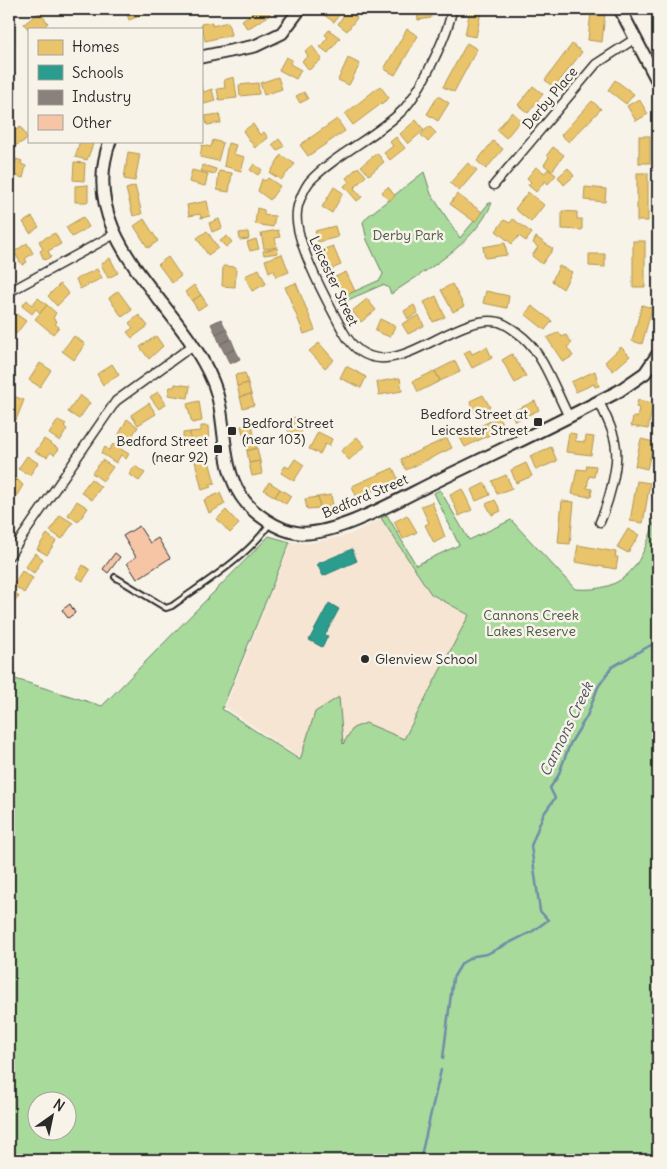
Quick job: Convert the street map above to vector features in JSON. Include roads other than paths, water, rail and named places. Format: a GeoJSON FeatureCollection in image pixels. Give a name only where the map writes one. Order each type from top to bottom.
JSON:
{"type":"FeatureCollection","features":[{"type":"Feature","properties":{"kind":"street"},"geometry":{"type":"LineString","coordinates":[[202,57],[255,46],[282,33],[300,9]]}},
{"type":"Feature","properties":{"kind":"street","name":"Leicester Street"},"geometry":{"type":"LineString","coordinates":[[452,9],[447,32],[418,87],[403,109],[309,182],[296,212],[298,234],[330,306],[348,340],[360,350],[383,358],[397,356],[425,346],[468,324],[499,322],[525,339],[539,358],[569,417]]}},
{"type":"Feature","properties":{"kind":"street"},"geometry":{"type":"LineString","coordinates":[[620,9],[658,82]]}},
{"type":"Feature","properties":{"kind":"street","name":"Derby Place"},"geometry":{"type":"LineString","coordinates":[[494,186],[567,96],[596,64],[636,38]]}},
{"type":"Feature","properties":{"kind":"street","name":"Bedford Street"},"geometry":{"type":"LineString","coordinates":[[110,142],[105,156],[102,186],[103,203],[114,234],[208,371],[216,390],[223,417],[228,466],[241,496],[250,507],[271,522],[298,533],[338,527],[569,417],[599,402],[646,373],[658,354]]}},
{"type":"Feature","properties":{"kind":"street"},"geometry":{"type":"LineString","coordinates":[[9,292],[114,234]]}},
{"type":"Feature","properties":{"kind":"street"},"geometry":{"type":"LineString","coordinates":[[9,556],[116,401],[192,346]]}},
{"type":"Feature","properties":{"kind":"street"},"geometry":{"type":"LineString","coordinates":[[599,402],[613,432],[616,450],[606,508],[600,522]]}},
{"type":"Feature","properties":{"kind":"lane"},"geometry":{"type":"LineString","coordinates":[[115,577],[166,608],[172,606],[237,557],[258,539],[271,522]]}},
{"type":"Feature","properties":{"kind":"waterway","name":"Cannons Creek"},"geometry":{"type":"LineString","coordinates":[[443,1058],[453,978],[462,963],[474,956],[487,954],[533,931],[548,920],[540,911],[531,846],[543,815],[555,798],[550,788],[558,776],[570,744],[587,716],[598,687],[612,667],[651,645],[658,646]]}},
{"type":"Feature","properties":{"kind":"waterway","name":"Cannons Creek"},"geometry":{"type":"LineString","coordinates":[[420,1160],[441,1070]]}},
{"type":"Feature","properties":{"kind":"place","name":"Bedford Street at Leicester Street"},"geometry":{"type":"Point","coordinates":[538,422]}},
{"type":"Feature","properties":{"kind":"place","name":"Bedford Street (near 103)"},"geometry":{"type":"Point","coordinates":[232,431]}},
{"type":"Feature","properties":{"kind":"place","name":"Bedford Street (near 92)"},"geometry":{"type":"Point","coordinates":[218,449]}},
{"type":"Feature","properties":{"kind":"place","name":"Glenview School"},"geometry":{"type":"Point","coordinates":[365,659]}},
{"type":"Feature","properties":{"kind":"park label","name":"Derby Park"},"geometry":{"type":"Point","coordinates":[408,235]}},
{"type":"Feature","properties":{"kind":"park label","name":"Cannons Creek Lakes Reserve"},"geometry":{"type":"Point","coordinates":[531,624]}}]}
